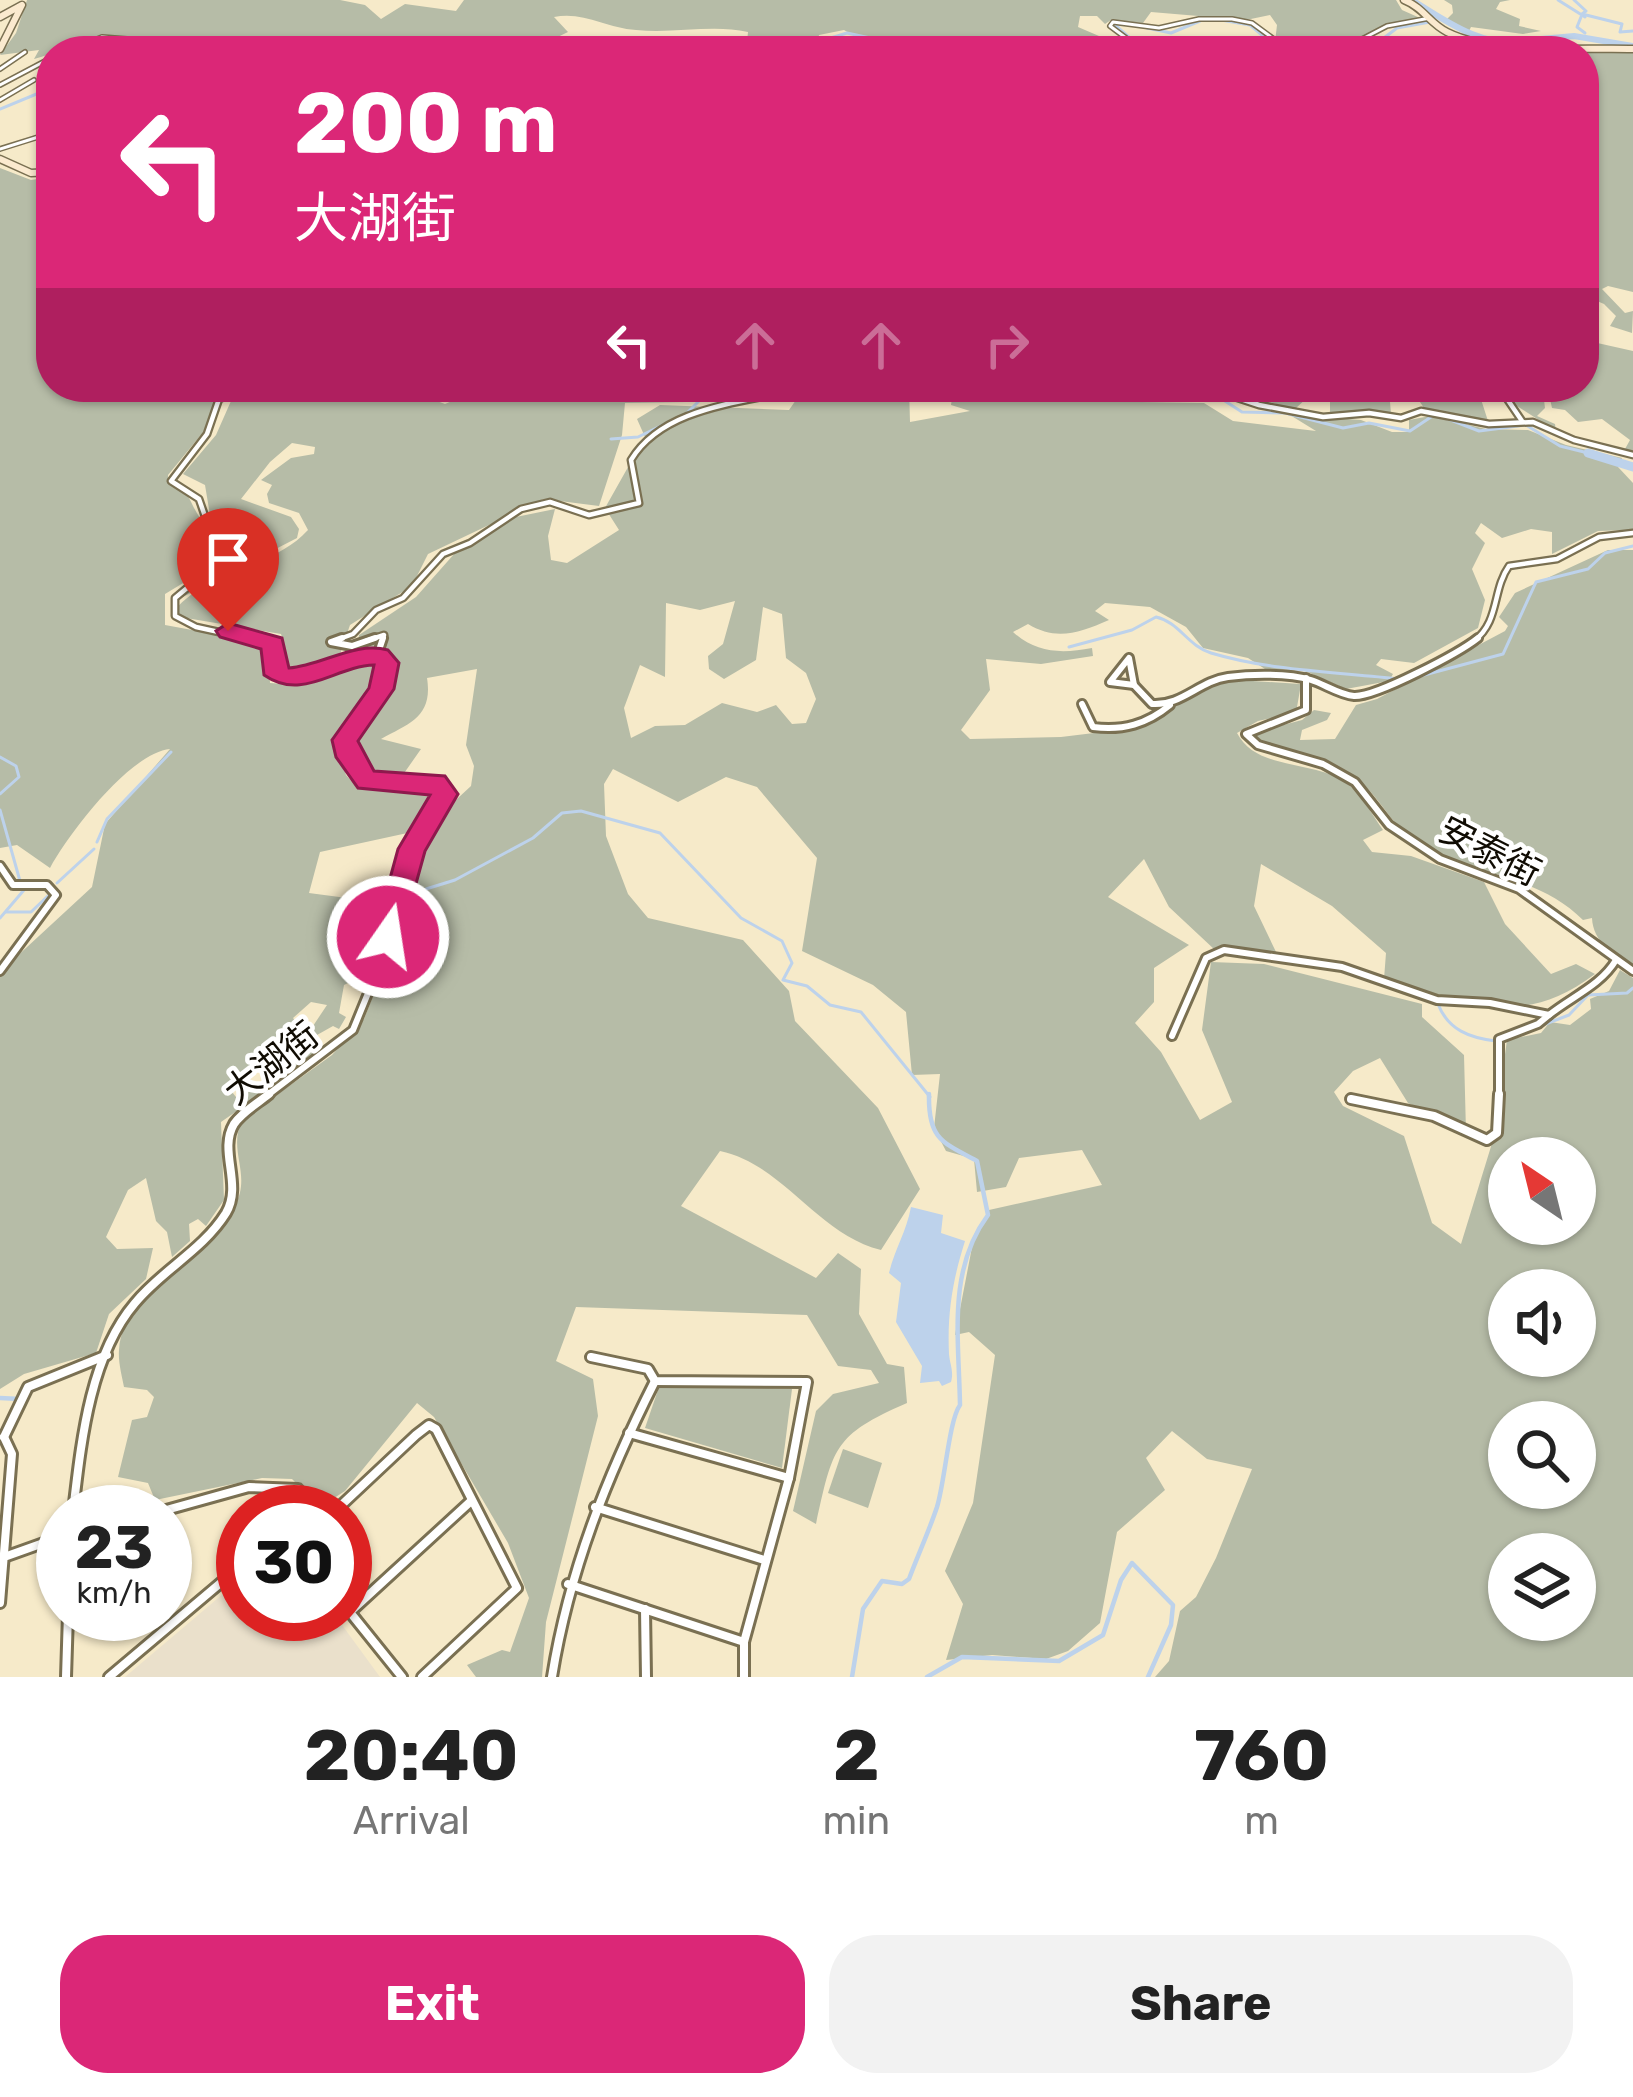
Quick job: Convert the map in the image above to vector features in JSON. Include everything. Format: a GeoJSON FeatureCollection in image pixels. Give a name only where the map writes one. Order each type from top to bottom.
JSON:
{"type":"FeatureCollection","features":[{"type":"Feature","properties":{"kind":"street"},"geometry":{"type":"LineString","coordinates":[[1404,0],[1425,8],[1448,33],[1460,36]]}},
{"type":"Feature","properties":{"kind":"street"},"geometry":{"type":"LineString","coordinates":[[0,17],[21,2]]}},
{"type":"Feature","properties":{"kind":"street"},"geometry":{"type":"LineString","coordinates":[[2,46],[21,2]]}},
{"type":"Feature","properties":{"kind":"street"},"geometry":{"type":"LineString","coordinates":[[1368,36],[1387,26],[1430,18]]}},
{"type":"Feature","properties":{"kind":"street"},"geometry":{"type":"LineString","coordinates":[[1124,36],[1111,26],[1113,22],[1164,28],[1198,19],[1232,19],[1252,23],[1266,36]]}},
{"type":"Feature","properties":{"kind":"street"},"geometry":{"type":"LineString","coordinates":[[1599,49],[1633,50]]}},
{"type":"Feature","properties":{"kind":"street"},"geometry":{"type":"LineString","coordinates":[[0,69],[25,52]]}},
{"type":"Feature","properties":{"kind":"street"},"geometry":{"type":"LineString","coordinates":[[0,85],[36,66]]}},
{"type":"Feature","properties":{"kind":"street"},"geometry":{"type":"LineString","coordinates":[[0,100],[34,80]]}},
{"type":"Feature","properties":{"kind":"street"},"geometry":{"type":"LineString","coordinates":[[0,149],[36,138]]}},
{"type":"Feature","properties":{"kind":"street"},"geometry":{"type":"LineString","coordinates":[[0,159],[36,173]]}},
{"type":"Feature","properties":{"kind":"street"},"geometry":{"type":"LineString","coordinates":[[218,402],[212,431],[190,451],[171,481],[199,499],[208,522],[234,549],[217,567],[185,586],[175,598],[175,616],[196,627],[273,644],[273,669],[285,677],[308,677],[351,659],[376,656],[384,635],[352,646],[331,642],[353,634],[376,610],[403,598],[443,554],[470,543],[505,516],[550,502],[581,515],[639,503],[632,460],[648,438],[704,407],[750,402]]}},
{"type":"Feature","properties":{"kind":"street"},"geometry":{"type":"LineString","coordinates":[[1249,402],[1324,417],[1369,413],[1401,418],[1421,411],[1489,424],[1522,421],[1633,455]]}},
{"type":"Feature","properties":{"kind":"street"},"geometry":{"type":"LineString","coordinates":[[1509,402],[1522,421]]}},
{"type":"Feature","properties":{"kind":"street"},"geometry":{"type":"LineString","coordinates":[[1082,704],[1093,727],[1108,730],[1136,726],[1208,681],[1231,676],[1306,678],[1354,696],[1409,679],[1419,668],[1464,650],[1487,631],[1500,597],[1501,577],[1509,566],[1557,559],[1599,537],[1633,533]]}},
{"type":"Feature","properties":{"kind":"street","name":"大湖街"},"geometry":{"type":"LineString","coordinates":[[106,1355],[124,1315],[229,1209],[236,1177],[230,1156],[231,1126],[347,1037],[371,991],[411,849],[445,794],[435,783],[367,781],[354,767],[345,740],[381,689],[386,663],[376,656]]}},
{"type":"Feature","properties":{"kind":"street"},"geometry":{"type":"LineString","coordinates":[[1135,685],[1110,682],[1129,658],[1135,685],[1152,704],[1170,705]]}},
{"type":"Feature","properties":{"kind":"street","name":"安泰街"},"geometry":{"type":"LineString","coordinates":[[1306,678],[1306,710],[1301,716],[1258,724],[1246,734],[1258,745],[1323,764],[1355,782],[1388,825],[1441,859],[1519,889],[1633,970]]}},
{"type":"Feature","properties":{"kind":"street"},"geometry":{"type":"LineString","coordinates":[[0,866],[13,885],[47,885],[56,895],[0,971]]}},
{"type":"Feature","properties":{"kind":"street"},"geometry":{"type":"LineString","coordinates":[[1172,1036],[1206,958],[1224,950],[1342,967],[1437,1000],[1490,1003],[1550,1016]]}},
{"type":"Feature","properties":{"kind":"street"},"geometry":{"type":"LineString","coordinates":[[1351,1099],[1434,1117],[1486,1140],[1497,1133],[1500,1043],[1514,1030],[1536,1028],[1580,990],[1604,980],[1616,961]]}},
{"type":"Feature","properties":{"kind":"street"},"geometry":{"type":"LineString","coordinates":[[0,1603],[12,1454],[2,1437],[28,1387],[106,1355]]}},
{"type":"Feature","properties":{"kind":"street"},"geometry":{"type":"LineString","coordinates":[[75,1485],[106,1355]]}},
{"type":"Feature","properties":{"kind":"street"},"geometry":{"type":"LineString","coordinates":[[591,1357],[648,1369],[655,1381]]}},
{"type":"Feature","properties":{"kind":"street"},"geometry":{"type":"LineString","coordinates":[[551,1677],[568,1584],[596,1507],[655,1381]]}},
{"type":"Feature","properties":{"kind":"street"},"geometry":{"type":"LineString","coordinates":[[655,1381],[807,1382],[789,1478],[744,1642],[744,1677]]}},
{"type":"Feature","properties":{"kind":"street"},"geometry":{"type":"LineString","coordinates":[[371,1485],[429,1425],[436,1429],[517,1588],[422,1677]]}},
{"type":"Feature","properties":{"kind":"street"},"geometry":{"type":"LineString","coordinates":[[629,1432],[789,1478]]}},
{"type":"Feature","properties":{"kind":"street"},"geometry":{"type":"LineString","coordinates":[[372,1589],[432,1546],[471,1501]]}},
{"type":"Feature","properties":{"kind":"street"},"geometry":{"type":"LineString","coordinates":[[596,1507],[764,1561]]}},
{"type":"Feature","properties":{"kind":"street"},"geometry":{"type":"LineString","coordinates":[[7,1556],[36,1546]]}},
{"type":"Feature","properties":{"kind":"street"},"geometry":{"type":"LineString","coordinates":[[568,1584],[744,1642]]}},
{"type":"Feature","properties":{"kind":"street"},"geometry":{"type":"LineString","coordinates":[[109,1677],[216,1587]]}},
{"type":"Feature","properties":{"kind":"street"},"geometry":{"type":"LineString","coordinates":[[645,1609],[646,1677]]}},
{"type":"Feature","properties":{"kind":"street"},"geometry":{"type":"LineString","coordinates":[[372,1640],[402,1677]]}},
{"type":"Feature","properties":{"kind":"street"},"geometry":{"type":"LineString","coordinates":[[66,1677],[67,1641]]}},
{"type":"Feature","properties":{"kind":"shaded area"},"geometry":{"type":"Polygon","coordinates":[[[216,1600],[216,1641],[354,1641],[380,1677],[125,1677],[167,1641],[192,1641],[192,1620],[216,1600]]]}},
{"type":"Feature","properties":{"kind":"green space"},"geometry":{"type":"Polygon","coordinates":[[[27,0],[340,0],[365,5],[381,19],[405,4],[456,11],[464,0],[1396,0],[1402,10],[1420,18],[1370,36],[1276,36],[1277,25],[1270,15],[1246,20],[1151,12],[1143,23],[1111,20],[1105,24],[1097,16],[1080,16],[1078,27],[1099,36],[854,36],[844,30],[819,36],[748,36],[748,32],[721,29],[636,30],[565,16],[554,17],[568,32],[560,36],[36,36],[36,50],[0,55],[16,33],[27,0]]]}},
{"type":"Feature","properties":{"kind":"green space"},"geometry":{"type":"Polygon","coordinates":[[[1444,0],[1510,0],[1500,2],[1496,9],[1520,19],[1519,26],[1541,31],[1523,34],[1471,27],[1469,31],[1446,20],[1453,13],[1452,5],[1444,0]]]}},
{"type":"Feature","properties":{"kind":"green space"},"geometry":{"type":"Polygon","coordinates":[[[1599,51],[1633,53],[1633,292],[1602,289],[1625,313],[1633,311],[1632,333],[1610,326],[1616,316],[1599,302],[1599,51]]]}},
{"type":"Feature","properties":{"kind":"green space"},"geometry":{"type":"Polygon","coordinates":[[[0,168],[36,179],[36,402],[215,402],[205,430],[168,475],[168,482],[185,493],[226,550],[223,559],[165,594],[165,625],[268,644],[270,683],[297,685],[378,658],[375,692],[336,740],[346,775],[357,787],[438,791],[438,799],[412,832],[320,852],[309,893],[362,900],[367,910],[386,914],[366,974],[344,985],[339,1013],[346,1017],[339,1029],[333,1026],[317,1035],[311,1029],[327,1005],[311,1002],[293,1018],[306,1035],[303,1042],[308,1052],[319,1049],[294,1068],[291,1049],[228,1087],[236,1097],[274,1085],[221,1122],[224,1200],[206,1226],[198,1219],[189,1224],[190,1241],[172,1257],[167,1232],[156,1221],[146,1178],[128,1190],[106,1237],[117,1249],[153,1248],[146,1279],[109,1314],[96,1353],[24,1374],[0,1389],[0,972],[92,887],[105,824],[170,749],[137,764],[119,779],[71,835],[50,868],[17,845],[0,848],[0,168]]]}},
{"type":"Feature","properties":{"kind":"green space"},"geometry":{"type":"Polygon","coordinates":[[[1599,343],[1633,351],[1633,453],[1625,449],[1630,440],[1602,419],[1578,422],[1565,410],[1552,408],[1551,402],[1599,402],[1599,343]]]}},
{"type":"Feature","properties":{"kind":"green space"},"geometry":{"type":"Polygon","coordinates":[[[231,402],[687,402],[625,403],[622,435],[599,506],[544,499],[428,554],[412,586],[350,625],[338,660],[308,674],[282,675],[277,670],[284,644],[281,634],[186,618],[174,611],[204,586],[179,599],[195,585],[248,548],[210,515],[205,485],[183,474],[216,435],[231,402]],[[292,443],[241,499],[291,517],[299,529],[297,538],[205,586],[278,553],[308,530],[299,513],[269,503],[272,485],[261,480],[291,458],[314,454],[315,447],[292,443]]]}},
{"type":"Feature","properties":{"kind":"green space"},"geometry":{"type":"Polygon","coordinates":[[[795,402],[909,402],[910,422],[970,411],[951,402],[1204,403],[1233,421],[1316,431],[1290,415],[1361,420],[1392,432],[1409,432],[1409,420],[1430,416],[1486,429],[1528,430],[1622,458],[1618,467],[1633,483],[1633,530],[1598,531],[1552,554],[1552,532],[1531,529],[1502,538],[1481,523],[1475,533],[1485,543],[1472,569],[1485,600],[1478,628],[1414,663],[1381,659],[1376,665],[1393,674],[1389,681],[1346,689],[1303,670],[1265,669],[1248,658],[1203,648],[1186,627],[1150,607],[1105,603],[1095,611],[1109,620],[1088,628],[1058,634],[1028,624],[1013,632],[1040,648],[1092,648],[1093,656],[1041,664],[986,659],[990,690],[961,730],[970,739],[1061,737],[1135,728],[1212,683],[1301,684],[1296,713],[1258,721],[1237,733],[1246,745],[1272,760],[1320,771],[1348,784],[1383,830],[1363,840],[1372,852],[1411,856],[1484,882],[1505,924],[1551,974],[1576,964],[1595,974],[1542,1002],[1517,1006],[1467,1002],[1384,979],[1386,953],[1332,906],[1261,864],[1254,906],[1277,954],[1215,950],[1169,907],[1144,859],[1108,897],[1189,945],[1154,968],[1154,1002],[1135,1023],[1161,1052],[1200,1120],[1232,1102],[1202,1030],[1211,962],[1264,964],[1422,1004],[1422,1017],[1464,1055],[1466,1132],[1408,1103],[1380,1058],[1353,1071],[1334,1092],[1343,1106],[1404,1136],[1432,1223],[1461,1244],[1488,1156],[1488,1245],[1596,1245],[1596,1137],[1493,1137],[1507,1040],[1541,1033],[1550,1022],[1570,1025],[1591,1009],[1590,999],[1609,991],[1620,970],[1633,978],[1633,1677],[1155,1677],[1169,1661],[1180,1611],[1196,1597],[1216,1558],[1252,1469],[1207,1459],[1172,1431],[1146,1458],[1165,1490],[1117,1532],[1100,1623],[1068,1651],[1046,1659],[992,1655],[946,1660],[963,1604],[945,1571],[973,1503],[995,1355],[969,1332],[955,1335],[974,1237],[989,1210],[1102,1185],[1082,1150],[1019,1158],[1006,1187],[977,1192],[974,1159],[946,1151],[934,1128],[940,1074],[912,1075],[906,1012],[873,985],[802,951],[817,858],[757,787],[726,777],[678,802],[613,769],[604,784],[606,836],[628,894],[648,918],[743,940],[789,991],[795,1021],[878,1108],[920,1189],[881,1250],[838,1230],[763,1170],[720,1151],[681,1206],[816,1278],[838,1253],[861,1269],[859,1314],[887,1364],[904,1367],[907,1403],[864,1425],[840,1447],[816,1524],[793,1511],[816,1411],[833,1394],[879,1383],[871,1370],[838,1366],[807,1315],[576,1307],[556,1361],[593,1379],[598,1416],[546,1622],[542,1677],[476,1677],[467,1665],[502,1650],[510,1652],[529,1598],[508,1543],[434,1417],[417,1403],[350,1485],[298,1485],[292,1479],[262,1478],[192,1492],[192,1485],[149,1485],[118,1477],[132,1420],[147,1417],[154,1397],[147,1390],[124,1387],[119,1355],[124,1328],[150,1290],[205,1242],[234,1208],[241,1184],[237,1142],[242,1120],[332,1055],[364,1019],[390,953],[413,857],[429,843],[445,810],[471,786],[474,766],[466,745],[477,669],[427,678],[427,701],[418,717],[381,739],[421,749],[400,779],[390,777],[371,768],[355,740],[393,688],[396,660],[377,648],[358,647],[359,635],[416,597],[455,553],[511,518],[555,509],[548,536],[551,560],[567,563],[619,530],[605,508],[645,437],[637,419],[660,405],[789,410],[795,402]],[[735,601],[700,610],[666,603],[665,677],[640,665],[624,708],[631,738],[655,726],[685,725],[722,703],[757,712],[776,705],[792,724],[806,723],[816,699],[806,673],[786,658],[782,614],[763,607],[756,660],[724,679],[709,669],[708,656],[723,644],[735,601]]]}},
{"type":"Feature","properties":{"kind":"green space"},"geometry":{"type":"Polygon","coordinates":[[[1269,402],[1303,402],[1295,409],[1269,402]]]}},
{"type":"Feature","properties":{"kind":"green space"},"geometry":{"type":"Polygon","coordinates":[[[1330,402],[1390,402],[1391,414],[1330,412],[1330,402]]]}},
{"type":"Feature","properties":{"kind":"green space"},"geometry":{"type":"Polygon","coordinates":[[[1420,402],[1482,402],[1488,421],[1424,408],[1420,402]]]}},
{"type":"Feature","properties":{"kind":"green space"},"geometry":{"type":"Polygon","coordinates":[[[1511,402],[1544,402],[1537,416],[1555,424],[1556,431],[1511,402]]]}},
{"type":"Feature","properties":{"kind":"green space"},"geometry":{"type":"Polygon","coordinates":[[[1608,550],[1633,550],[1633,969],[1600,941],[1592,918],[1583,920],[1530,886],[1418,845],[1346,771],[1251,741],[1249,734],[1302,720],[1314,710],[1331,713],[1327,720],[1302,730],[1300,740],[1335,739],[1356,705],[1377,699],[1505,631],[1508,626],[1499,617],[1515,593],[1608,550]]]}},
{"type":"Feature","properties":{"kind":"green space"},"geometry":{"type":"Polygon","coordinates":[[[660,1384],[792,1389],[782,1468],[645,1428],[660,1384]]]}},
{"type":"Feature","properties":{"kind":"green space"},"geometry":{"type":"Polygon","coordinates":[[[843,1449],[882,1463],[868,1508],[828,1493],[843,1449]]]}},
{"type":"Feature","properties":{"kind":"water"},"geometry":{"type":"Polygon","coordinates":[[[911,1207],[943,1215],[941,1233],[965,1241],[950,1310],[952,1378],[942,1386],[939,1381],[920,1383],[922,1366],[896,1322],[901,1283],[889,1273],[911,1207]]]}},
{"type":"Feature","properties":{"kind":"waterway"},"geometry":{"type":"LineString","coordinates":[[1412,0],[1479,36]]}},
{"type":"Feature","properties":{"kind":"waterway"},"geometry":{"type":"LineString","coordinates":[[1558,0],[1585,17]]}},
{"type":"Feature","properties":{"kind":"waterway"},"geometry":{"type":"LineString","coordinates":[[1574,0],[1586,11],[1582,14],[1622,24],[1620,32],[1633,31]]}},
{"type":"Feature","properties":{"kind":"waterway"},"geometry":{"type":"LineString","coordinates":[[1581,17],[1577,27],[1585,33]]}},
{"type":"Feature","properties":{"kind":"waterway"},"geometry":{"type":"LineString","coordinates":[[1221,20],[1250,25],[1263,36]]}},
{"type":"Feature","properties":{"kind":"waterway"},"geometry":{"type":"LineString","coordinates":[[1147,28],[1171,33],[1200,21]]}},
{"type":"Feature","properties":{"kind":"waterway"},"geometry":{"type":"LineString","coordinates":[[1386,36],[1397,28],[1430,22]]}},
{"type":"Feature","properties":{"kind":"waterway"},"geometry":{"type":"LineString","coordinates":[[1120,23],[1115,25],[1128,36]]}},
{"type":"Feature","properties":{"kind":"waterway"},"geometry":{"type":"LineString","coordinates":[[837,36],[861,36]]}},
{"type":"Feature","properties":{"kind":"waterway"},"geometry":{"type":"LineString","coordinates":[[1599,40],[1633,46]]}},
{"type":"Feature","properties":{"kind":"waterway"},"geometry":{"type":"LineString","coordinates":[[0,109],[36,94]]}},
{"type":"Feature","properties":{"kind":"waterway"},"geometry":{"type":"LineString","coordinates":[[686,414],[698,402]]}},
{"type":"Feature","properties":{"kind":"waterway"},"geometry":{"type":"LineString","coordinates":[[1226,402],[1242,412],[1285,413],[1343,428],[1369,423],[1410,431],[1434,415]]}},
{"type":"Feature","properties":{"kind":"waterway"},"geometry":{"type":"LineString","coordinates":[[1443,417],[1479,431],[1526,425],[1560,446],[1588,453]]}},
{"type":"Feature","properties":{"kind":"waterway"},"geometry":{"type":"LineString","coordinates":[[611,439],[638,437],[677,418]]}},
{"type":"Feature","properties":{"kind":"waterway"},"geometry":{"type":"LineString","coordinates":[[1588,453],[1633,467]]}},
{"type":"Feature","properties":{"kind":"waterway"},"geometry":{"type":"LineString","coordinates":[[1409,679],[1503,654],[1536,582],[1588,569],[1605,553],[1633,546]]}},
{"type":"Feature","properties":{"kind":"waterway"},"geometry":{"type":"LineString","coordinates":[[1069,647],[1132,630],[1156,617],[1203,650],[1234,659],[1399,679]]}},
{"type":"Feature","properties":{"kind":"waterway"},"geometry":{"type":"LineString","coordinates":[[97,842],[107,819],[171,752]]}},
{"type":"Feature","properties":{"kind":"waterway"},"geometry":{"type":"LineString","coordinates":[[0,757],[16,766],[19,777],[0,794]]}},
{"type":"Feature","properties":{"kind":"waterway"},"geometry":{"type":"LineString","coordinates":[[0,810],[20,881]]}},
{"type":"Feature","properties":{"kind":"waterway"},"geometry":{"type":"LineString","coordinates":[[419,898],[426,889],[455,880],[533,838],[562,813],[581,811],[660,833],[741,918],[782,941],[792,963],[783,980],[807,986],[830,1005],[861,1012],[929,1096]]}},
{"type":"Feature","properties":{"kind":"waterway"},"geometry":{"type":"LineString","coordinates":[[57,883],[94,849]]}},
{"type":"Feature","properties":{"kind":"waterway"},"geometry":{"type":"LineString","coordinates":[[0,918],[24,890]]}},
{"type":"Feature","properties":{"kind":"waterway"},"geometry":{"type":"LineString","coordinates":[[6,912],[31,912],[50,894]]}},
{"type":"Feature","properties":{"kind":"waterway"},"geometry":{"type":"LineString","coordinates":[[1527,1031],[1569,1015],[1588,995],[1627,993],[1633,988]]}},
{"type":"Feature","properties":{"kind":"waterway"},"geometry":{"type":"LineString","coordinates":[[1438,1004],[1461,1031],[1496,1041]]}},
{"type":"Feature","properties":{"kind":"waterway"},"geometry":{"type":"LineString","coordinates":[[852,1677],[863,1609],[882,1581],[902,1584],[909,1579],[937,1507],[960,1405],[961,1282],[975,1236],[988,1215],[977,1161],[939,1137],[931,1120],[929,1096]]}},
{"type":"Feature","properties":{"kind":"waterway"},"geometry":{"type":"LineString","coordinates":[[0,1398],[20,1399]]}},
{"type":"Feature","properties":{"kind":"waterway"},"geometry":{"type":"LineString","coordinates":[[927,1677],[962,1657],[1059,1661],[1103,1635],[1121,1580],[1132,1563],[1173,1605],[1171,1625],[1148,1677]]}},
{"type":"Feature","properties":{"kind":"route"},"geometry":{"type":"LineString","coordinates":[[228,631],[273,644],[273,669],[285,677],[317,674],[361,656],[379,656],[386,663],[381,689],[345,740],[349,757],[367,781],[435,783],[445,794],[411,849],[388,937]]}}]}
